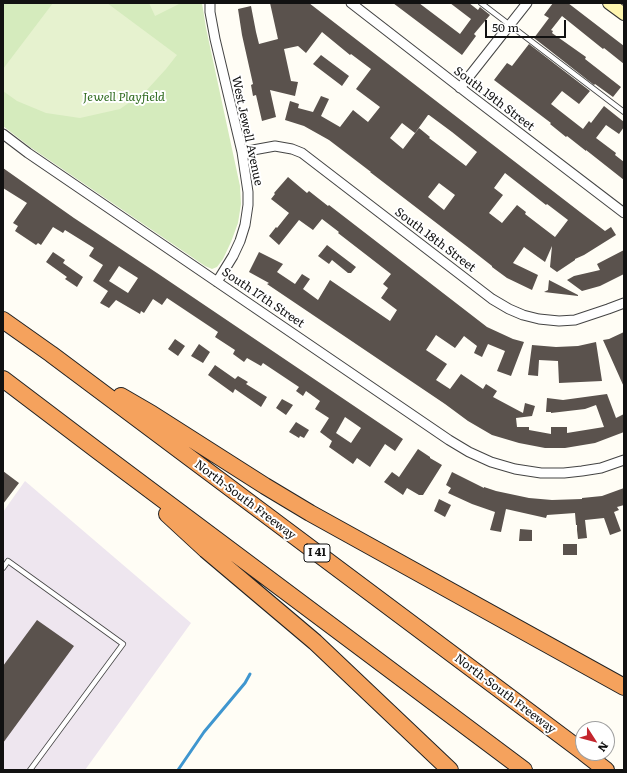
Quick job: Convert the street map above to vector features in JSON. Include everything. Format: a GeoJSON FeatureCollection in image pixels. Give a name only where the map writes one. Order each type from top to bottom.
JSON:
{"type":"FeatureCollection","features":[{"type":"Feature","properties":{"kind":"highway","name":"North-South Freeway"},"geometry":{"type":"LineString","coordinates":[[3,320],[51,354],[575,747]]}},
{"type":"Feature","properties":{"kind":"highway"},"geometry":{"type":"LineString","coordinates":[[51,354],[152,414],[264,486],[310,513],[624,687]]}},
{"type":"Feature","properties":{"kind":"highway"},"geometry":{"type":"LineString","coordinates":[[3,379],[524,770]]}},
{"type":"Feature","properties":{"kind":"highway"},"geometry":{"type":"LineString","coordinates":[[98,451],[206,550],[315,642],[450,770]]}},
{"type":"Feature","properties":{"kind":"highway","name":"North-South Freeway"},"geometry":{"type":"LineString","coordinates":[[594,761],[606,770]]}},
{"type":"Feature","properties":{"kind":"street","name":"West Jewell Avenue"},"geometry":{"type":"LineString","coordinates":[[210,3],[210,12],[215,39],[242,152],[248,192],[245,225],[240,241],[233,256],[217,282]]}},
{"type":"Feature","properties":{"kind":"street","name":"South 19th Street"},"geometry":{"type":"LineString","coordinates":[[351,3],[624,213]]}},
{"type":"Feature","properties":{"kind":"street"},"geometry":{"type":"LineString","coordinates":[[460,88],[527,3]]}},
{"type":"Feature","properties":{"kind":"street"},"geometry":{"type":"LineString","coordinates":[[609,3],[624,14]]}},
{"type":"Feature","properties":{"kind":"street","name":"South 17th Street"},"geometry":{"type":"LineString","coordinates":[[3,134],[34,157],[217,282],[449,440],[469,452],[491,462],[515,470],[541,473],[564,473],[601,468],[624,460]]}},
{"type":"Feature","properties":{"kind":"street","name":"South 18th Street"},"geometry":{"type":"LineString","coordinates":[[242,152],[274,146],[292,148],[302,153],[492,299],[523,315],[539,319],[559,321],[575,320],[608,310],[624,303]]}},
{"type":"Feature","properties":{"kind":"lane"},"geometry":{"type":"LineString","coordinates":[[481,3],[624,112]]}},
{"type":"Feature","properties":{"kind":"lane"},"geometry":{"type":"LineString","coordinates":[[3,568],[8,561],[123,644],[30,770]]}},
{"type":"Feature","properties":{"kind":"shaded area"},"geometry":{"type":"Polygon","coordinates":[[[25,481],[191,623],[85,770],[3,770],[3,512],[25,481]]]}},
{"type":"Feature","properties":{"kind":"green space","name":"Jewell Playfield"},"geometry":{"type":"Polygon","coordinates":[[[3,3],[202,3],[240,186],[241,204],[238,223],[223,259],[217,267],[212,269],[205,266],[30,147],[3,126],[3,3]]]}},
{"type":"Feature","properties":{"kind":"green space"},"geometry":{"type":"Polygon","coordinates":[[[53,3],[107,3],[177,55],[146,91],[120,109],[80,118],[46,113],[17,101],[3,91],[3,69],[53,3]]]}},
{"type":"Feature","properties":{"kind":"green space"},"geometry":{"type":"Polygon","coordinates":[[[149,3],[178,3],[179,4],[155,16],[149,3]]]}},
{"type":"Feature","properties":{"kind":"building"},"geometry":{"type":"Polygon","coordinates":[[[270,3],[309,3],[605,231],[611,227],[616,235],[575,259],[557,272],[550,267],[552,246],[545,262],[524,247],[513,263],[538,275],[532,290],[507,278],[329,140],[304,126],[285,120],[290,101],[299,104],[298,108],[313,112],[321,96],[329,99],[321,116],[340,127],[353,110],[368,122],[380,107],[356,89],[371,69],[351,54],[350,55],[322,32],[306,53],[298,46],[284,49],[291,81],[298,82],[295,96],[270,90],[276,117],[262,121],[256,95],[253,96],[251,85],[253,84],[238,9],[251,6],[259,44],[278,39],[270,3]],[[428,115],[415,133],[402,123],[390,138],[403,149],[419,128],[430,137],[429,138],[466,166],[477,152],[428,115]],[[505,173],[494,188],[503,195],[489,213],[502,223],[517,205],[526,212],[525,214],[555,237],[568,220],[505,173]],[[439,183],[428,197],[444,210],[455,195],[439,183]]]}},
{"type":"Feature","properties":{"kind":"building"},"geometry":{"type":"Polygon","coordinates":[[[393,3],[419,3],[460,34],[471,19],[450,3],[469,3],[478,10],[480,7],[490,15],[474,34],[476,36],[462,55],[393,3]]]}},
{"type":"Feature","properties":{"kind":"building"},"geometry":{"type":"Polygon","coordinates":[[[553,3],[568,3],[624,46],[624,64],[562,16],[551,30],[553,31],[552,33],[586,57],[585,59],[621,87],[613,97],[595,84],[594,85],[534,38],[549,18],[544,15],[553,3]]]}},
{"type":"Feature","properties":{"kind":"building"},"geometry":{"type":"Polygon","coordinates":[[[529,44],[590,91],[579,104],[562,91],[551,104],[583,129],[589,121],[591,123],[604,106],[624,122],[624,127],[619,134],[606,125],[596,138],[616,153],[615,155],[624,162],[624,180],[586,150],[567,136],[566,137],[550,124],[551,123],[494,80],[507,63],[512,66],[529,44]]]}},
{"type":"Feature","properties":{"kind":"building"},"geometry":{"type":"Polygon","coordinates":[[[321,55],[349,76],[342,86],[313,64],[321,55]]]}},
{"type":"Feature","properties":{"kind":"building"},"geometry":{"type":"Polygon","coordinates":[[[3,168],[74,218],[403,439],[395,451],[385,444],[370,467],[357,458],[353,464],[329,447],[332,441],[320,432],[329,418],[315,409],[320,401],[306,391],[303,396],[296,391],[299,387],[263,363],[261,366],[247,358],[244,362],[233,354],[235,350],[215,337],[218,332],[167,298],[162,305],[153,299],[144,313],[141,311],[140,314],[116,300],[109,308],[100,303],[108,291],[93,281],[103,265],[89,256],[94,248],[65,230],[63,233],[53,227],[41,245],[38,243],[36,245],[15,231],[18,226],[13,223],[27,203],[3,188],[3,168]],[[119,266],[109,281],[128,293],[138,278],[119,266]],[[345,417],[336,433],[351,443],[361,428],[345,417]]]}},
{"type":"Feature","properties":{"kind":"building"},"geometry":{"type":"Polygon","coordinates":[[[288,177],[307,193],[309,191],[328,206],[329,205],[487,327],[513,339],[524,342],[511,376],[497,371],[505,351],[488,344],[482,357],[474,353],[477,346],[464,336],[455,348],[436,335],[426,350],[447,364],[436,380],[450,389],[461,374],[483,389],[486,384],[497,391],[493,397],[523,413],[525,403],[535,406],[532,416],[516,418],[517,427],[529,427],[529,430],[551,434],[551,427],[567,427],[567,433],[604,427],[596,405],[585,409],[551,413],[546,412],[547,398],[563,400],[607,394],[616,418],[624,414],[624,432],[595,443],[565,448],[545,448],[519,443],[492,435],[468,421],[267,284],[269,283],[249,272],[259,252],[283,264],[277,272],[295,284],[302,274],[310,279],[303,289],[318,300],[330,280],[390,321],[397,310],[381,298],[388,288],[383,284],[391,274],[322,219],[313,230],[299,220],[279,245],[269,236],[289,213],[271,199],[275,194],[274,193],[288,177]]]}},
{"type":"Feature","properties":{"kind":"building"},"geometry":{"type":"Polygon","coordinates":[[[327,245],[356,267],[351,273],[348,273],[332,260],[329,264],[318,256],[327,245]]]}},
{"type":"Feature","properties":{"kind":"building"},"geometry":{"type":"Polygon","coordinates":[[[624,250],[624,274],[600,286],[582,291],[567,280],[574,276],[600,270],[597,264],[624,250]]]}},
{"type":"Feature","properties":{"kind":"building"},"geometry":{"type":"Polygon","coordinates":[[[53,252],[65,260],[63,263],[83,277],[77,287],[65,279],[67,277],[46,262],[53,252]]]}},
{"type":"Feature","properties":{"kind":"building"},"geometry":{"type":"Polygon","coordinates":[[[549,280],[578,296],[544,292],[548,290],[549,280]]]}},
{"type":"Feature","properties":{"kind":"building"},"geometry":{"type":"Polygon","coordinates":[[[624,332],[624,387],[603,340],[609,339],[624,332]]]}},
{"type":"Feature","properties":{"kind":"building"},"geometry":{"type":"Polygon","coordinates":[[[175,339],[185,346],[178,356],[168,349],[175,339]]]}},
{"type":"Feature","properties":{"kind":"building"},"geometry":{"type":"Polygon","coordinates":[[[596,342],[602,381],[559,383],[558,361],[539,360],[538,376],[528,375],[532,345],[556,347],[578,346],[596,342]]]}},
{"type":"Feature","properties":{"kind":"building"},"geometry":{"type":"Polygon","coordinates":[[[199,344],[210,352],[203,363],[191,356],[199,344]]]}},
{"type":"Feature","properties":{"kind":"building"},"geometry":{"type":"Polygon","coordinates":[[[215,365],[235,379],[238,376],[248,382],[246,384],[267,397],[261,407],[235,389],[233,393],[208,375],[215,365]]]}},
{"type":"Feature","properties":{"kind":"building"},"geometry":{"type":"Polygon","coordinates":[[[282,399],[293,405],[286,415],[276,408],[282,399]]]}},
{"type":"Feature","properties":{"kind":"building"},"geometry":{"type":"Polygon","coordinates":[[[296,422],[309,430],[304,438],[300,436],[299,438],[289,432],[296,422]]]}},
{"type":"Feature","properties":{"kind":"building"},"geometry":{"type":"Polygon","coordinates":[[[418,449],[442,465],[423,495],[419,495],[407,488],[403,495],[384,482],[392,472],[399,477],[418,449]]]}},
{"type":"Feature","properties":{"kind":"building"},"geometry":{"type":"Polygon","coordinates":[[[3,471],[19,483],[3,504],[3,471]]]}},
{"type":"Feature","properties":{"kind":"building"},"geometry":{"type":"Polygon","coordinates":[[[452,472],[484,488],[529,498],[552,500],[582,499],[602,496],[624,488],[624,505],[617,507],[619,510],[614,512],[621,531],[610,535],[604,518],[585,520],[587,538],[578,539],[575,513],[547,515],[546,518],[506,509],[501,532],[490,530],[495,512],[472,504],[448,493],[451,488],[446,485],[452,472]]]}},
{"type":"Feature","properties":{"kind":"building"},"geometry":{"type":"Polygon","coordinates":[[[439,499],[451,505],[445,517],[434,511],[439,499]]]}},
{"type":"Feature","properties":{"kind":"building"},"geometry":{"type":"Polygon","coordinates":[[[520,529],[532,530],[532,541],[519,541],[520,529]]]}},
{"type":"Feature","properties":{"kind":"building"},"geometry":{"type":"Polygon","coordinates":[[[563,544],[577,544],[577,555],[563,555],[563,544]]]}},
{"type":"Feature","properties":{"kind":"building"},"geometry":{"type":"Polygon","coordinates":[[[37,620],[74,646],[3,743],[3,666],[37,620]]]}},
{"type":"Feature","properties":{"kind":"waterway"},"geometry":{"type":"LineString","coordinates":[[178,770],[204,732],[245,683],[250,674]]}}]}
